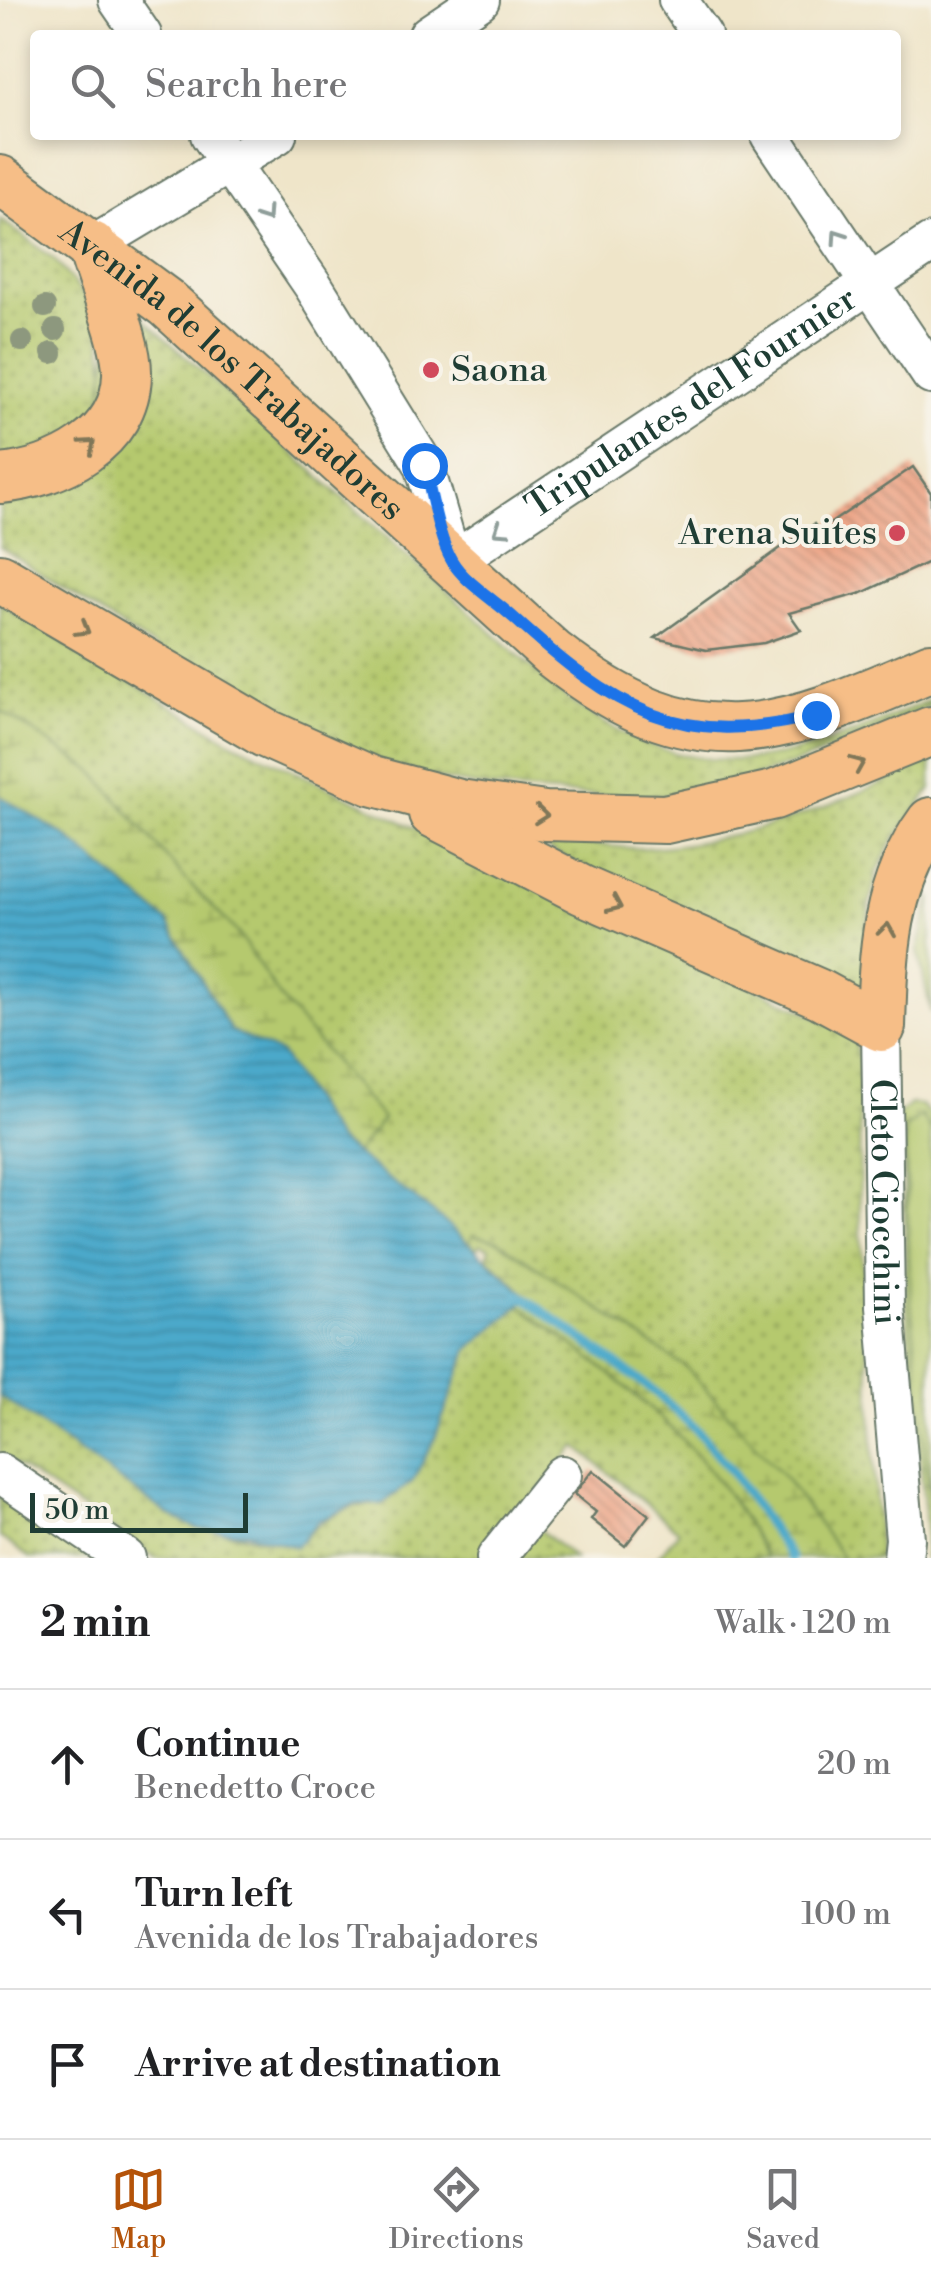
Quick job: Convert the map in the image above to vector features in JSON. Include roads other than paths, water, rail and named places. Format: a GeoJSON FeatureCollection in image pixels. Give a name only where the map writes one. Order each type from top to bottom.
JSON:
{"type":"FeatureCollection","features":[{"type":"Feature","properties":{"kind":"main road","name":"Avenida de los Trabajadores"},"geometry":{"type":"LineString","coordinates":[[0,180],[168,304],[581,676],[643,711],[704,728],[741,730],[816,715],[931,667]]}},
{"type":"Feature","properties":{"kind":"main road"},"geometry":{"type":"LineString","coordinates":[[0,479],[64,463],[98,438],[120,408],[127,373],[125,354],[92,246]]}},
{"type":"Feature","properties":{"kind":"main road"},"geometry":{"type":"LineString","coordinates":[[0,578],[189,692],[582,890],[820,994],[881,1027],[892,896],[905,862],[931,822]]}},
{"type":"Feature","properties":{"kind":"main road"},"geometry":{"type":"LineString","coordinates":[[372,781],[459,804],[545,816],[665,819],[774,795],[931,731]]}},
{"type":"Feature","properties":{"kind":"street"},"geometry":{"type":"LineString","coordinates":[[118,0],[139,30]]}},
{"type":"Feature","properties":{"kind":"street"},"geometry":{"type":"LineString","coordinates":[[435,30],[480,0]]}},
{"type":"Feature","properties":{"kind":"street"},"geometry":{"type":"LineString","coordinates":[[678,0],[699,30]]}},
{"type":"Feature","properties":{"kind":"street"},"geometry":{"type":"LineString","coordinates":[[92,246],[221,150],[258,140]]}},
{"type":"Feature","properties":{"kind":"street"},"geometry":{"type":"LineString","coordinates":[[773,140],[931,375]]}},
{"type":"Feature","properties":{"kind":"street"},"geometry":{"type":"LineString","coordinates":[[221,150],[314,287],[424,465],[452,562]]}},
{"type":"Feature","properties":{"kind":"street","name":"Tripulantes del Fournier"},"geometry":{"type":"LineString","coordinates":[[452,562],[931,243]]}},
{"type":"Feature","properties":{"kind":"street","name":"Cleto Ciocchini"},"geometry":{"type":"LineString","coordinates":[[881,1027],[881,1215],[906,1540],[903,1558]]}},
{"type":"Feature","properties":{"kind":"street"},"geometry":{"type":"LineString","coordinates":[[0,1474],[126,1558]]}},
{"type":"Feature","properties":{"kind":"street"},"geometry":{"type":"LineString","coordinates":[[496,1558],[562,1475]]}},
{"type":"Feature","properties":{"kind":"water"},"geometry":{"type":"Polygon","coordinates":[[[0,796],[67,837],[167,921],[231,1031],[281,1054],[336,1139],[439,1217],[529,1297],[468,1350],[434,1440],[412,1482],[382,1504],[356,1504],[318,1521],[296,1547],[248,1533],[198,1529],[169,1515],[0,1396],[0,796]]]}},
{"type":"Feature","properties":{"kind":"waterway"},"geometry":{"type":"LineString","coordinates":[[519,1294],[654,1391],[697,1430],[732,1472],[791,1558]]}},
{"type":"Feature","properties":{"kind":"place","name":"Saona"},"geometry":{"type":"Point","coordinates":[431,370]}},
{"type":"Feature","properties":{"kind":"place","name":"Arena Suites"},"geometry":{"type":"Point","coordinates":[897,533]}}]}
